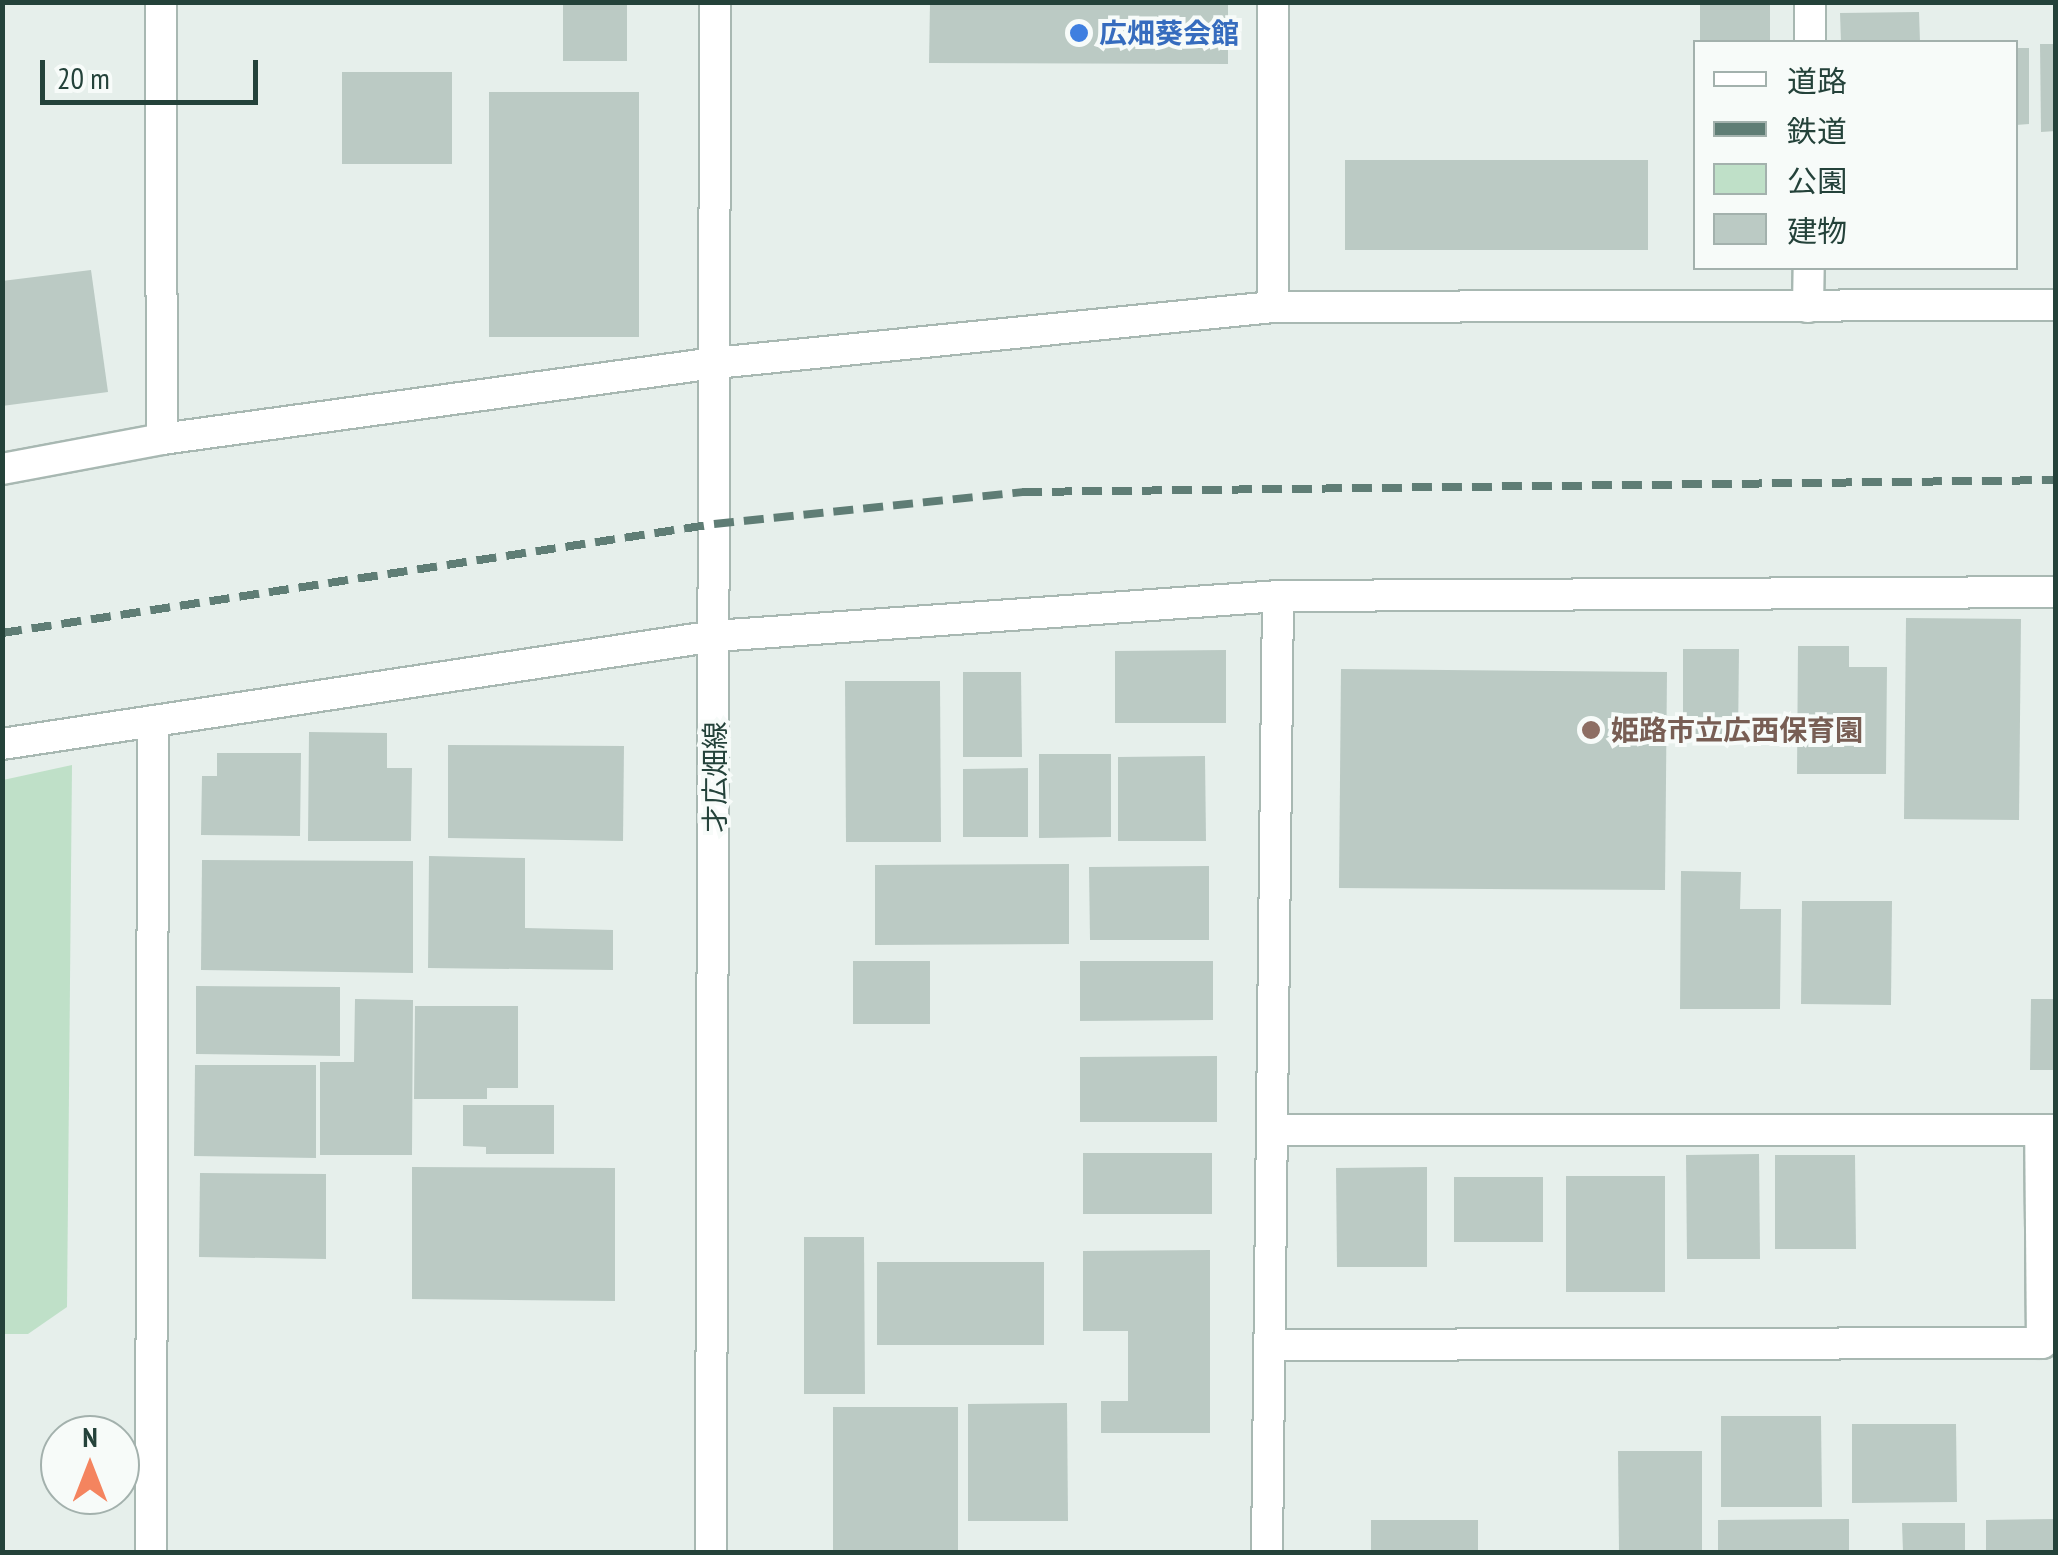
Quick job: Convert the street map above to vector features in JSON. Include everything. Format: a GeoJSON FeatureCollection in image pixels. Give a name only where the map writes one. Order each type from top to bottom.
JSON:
{"type":"FeatureCollection","features":[{"type":"Feature","properties":{"kind":"street"},"geometry":{"type":"LineString","coordinates":[[160,2],[162,439]]}},
{"type":"Feature","properties":{"kind":"street","name":"才広畑線"},"geometry":{"type":"LineString","coordinates":[[712,1552],[716,2]]}},
{"type":"Feature","properties":{"kind":"street"},"geometry":{"type":"LineString","coordinates":[[1273,2],[1273,307]]}},
{"type":"Feature","properties":{"kind":"street"},"geometry":{"type":"LineString","coordinates":[[1810,2],[1810,40]]}},
{"type":"Feature","properties":{"kind":"street"},"geometry":{"type":"LineString","coordinates":[[1808,307],[1809,270]]}},
{"type":"Feature","properties":{"kind":"street"},"geometry":{"type":"LineString","coordinates":[[2,469],[162,439],[716,363],[1273,307],[2056,305]]}},
{"type":"Feature","properties":{"kind":"street"},"geometry":{"type":"LineString","coordinates":[[2,744],[716,636],[1278,596],[2056,592]]}},
{"type":"Feature","properties":{"kind":"street"},"geometry":{"type":"LineString","coordinates":[[1268,1552],[1278,596]]}},
{"type":"Feature","properties":{"kind":"street"},"geometry":{"type":"LineString","coordinates":[[151,1552],[153,721]]}},
{"type":"Feature","properties":{"kind":"street"},"geometry":{"type":"LineString","coordinates":[[1270,1345],[2042,1342],[2048,1130],[1272,1130]]}},
{"type":"Feature","properties":{"kind":"green space"},"geometry":{"type":"Polygon","coordinates":[[[72,765],[67,1307],[28,1334],[3,1334],[3,780],[72,765]]]}},
{"type":"Feature","properties":{"kind":"building"},"geometry":{"type":"Polygon","coordinates":[[[563,2],[627,2],[627,61],[563,61],[563,2]]]}},
{"type":"Feature","properties":{"kind":"building","name":"広畑葵会館"},"geometry":{"type":"Polygon","coordinates":[[[930,2],[1228,2],[1228,64],[929,63],[930,2]]]}},
{"type":"Feature","properties":{"kind":"building"},"geometry":{"type":"Polygon","coordinates":[[[1700,2],[1770,2],[1770,40],[1700,40],[1700,2]]]}},
{"type":"Feature","properties":{"kind":"building"},"geometry":{"type":"Polygon","coordinates":[[[1919,12],[1920,40],[1841,40],[1840,13],[1919,12]]]}},
{"type":"Feature","properties":{"kind":"building"},"geometry":{"type":"Polygon","coordinates":[[[2040,44],[2056,44],[2056,131],[2041,132],[2040,44]]]}},
{"type":"Feature","properties":{"kind":"building"},"geometry":{"type":"Polygon","coordinates":[[[2018,48],[2029,48],[2029,124],[2018,125],[2018,48]]]}},
{"type":"Feature","properties":{"kind":"building"},"geometry":{"type":"Polygon","coordinates":[[[342,72],[452,72],[452,164],[342,164],[342,72]]]}},
{"type":"Feature","properties":{"kind":"building"},"geometry":{"type":"Polygon","coordinates":[[[489,92],[639,92],[639,337],[489,337],[489,92]]]}},
{"type":"Feature","properties":{"kind":"building"},"geometry":{"type":"Polygon","coordinates":[[[1345,160],[1648,160],[1648,250],[1345,250],[1345,160]]]}},
{"type":"Feature","properties":{"kind":"building"},"geometry":{"type":"Polygon","coordinates":[[[91,270],[108,392],[2,406],[2,281],[91,270]]]}},
{"type":"Feature","properties":{"kind":"building"},"geometry":{"type":"Polygon","coordinates":[[[1906,618],[2021,619],[2019,820],[1904,819],[1906,618]]]}},
{"type":"Feature","properties":{"kind":"building"},"geometry":{"type":"Polygon","coordinates":[[[1798,646],[1849,646],[1849,667],[1887,667],[1886,774],[1797,774],[1798,646]]]}},
{"type":"Feature","properties":{"kind":"building"},"geometry":{"type":"Polygon","coordinates":[[[1683,649],[1739,649],[1738,740],[1683,740],[1683,649]]]}},
{"type":"Feature","properties":{"kind":"building"},"geometry":{"type":"Polygon","coordinates":[[[1226,650],[1226,723],[1115,723],[1115,651],[1226,650]]]}},
{"type":"Feature","properties":{"kind":"building"},"geometry":{"type":"Polygon","coordinates":[[[1341,669],[1667,672],[1665,890],[1339,888],[1341,669]]]}},
{"type":"Feature","properties":{"kind":"building"},"geometry":{"type":"Polygon","coordinates":[[[963,672],[1021,672],[1022,757],[963,757],[963,672]]]}},
{"type":"Feature","properties":{"kind":"building"},"geometry":{"type":"Polygon","coordinates":[[[845,681],[940,681],[941,842],[846,842],[845,681]]]}},
{"type":"Feature","properties":{"kind":"building"},"geometry":{"type":"Polygon","coordinates":[[[309,732],[387,733],[387,768],[412,768],[411,841],[308,841],[309,732]]]}},
{"type":"Feature","properties":{"kind":"building"},"geometry":{"type":"Polygon","coordinates":[[[448,745],[624,746],[623,841],[448,838],[448,745]]]}},
{"type":"Feature","properties":{"kind":"building"},"geometry":{"type":"Polygon","coordinates":[[[217,753],[301,753],[300,836],[201,835],[202,776],[217,776],[217,753]]]}},
{"type":"Feature","properties":{"kind":"building"},"geometry":{"type":"Polygon","coordinates":[[[1039,754],[1111,754],[1111,837],[1039,838],[1039,754]]]}},
{"type":"Feature","properties":{"kind":"building"},"geometry":{"type":"Polygon","coordinates":[[[1205,756],[1206,841],[1118,841],[1118,757],[1205,756]]]}},
{"type":"Feature","properties":{"kind":"building"},"geometry":{"type":"Polygon","coordinates":[[[1028,768],[1028,837],[963,837],[963,769],[1028,768]]]}},
{"type":"Feature","properties":{"kind":"building"},"geometry":{"type":"Polygon","coordinates":[[[429,856],[525,858],[525,928],[613,930],[613,970],[428,968],[429,856]]]}},
{"type":"Feature","properties":{"kind":"building"},"geometry":{"type":"Polygon","coordinates":[[[202,860],[413,861],[413,973],[201,970],[202,860]]]}},
{"type":"Feature","properties":{"kind":"building"},"geometry":{"type":"Polygon","coordinates":[[[1069,864],[1069,944],[875,945],[875,865],[1069,864]]]}},
{"type":"Feature","properties":{"kind":"building"},"geometry":{"type":"Polygon","coordinates":[[[1209,866],[1209,940],[1090,940],[1089,867],[1209,866]]]}},
{"type":"Feature","properties":{"kind":"building"},"geometry":{"type":"Polygon","coordinates":[[[1681,871],[1741,872],[1740,909],[1781,909],[1780,1009],[1680,1009],[1681,871]]]}},
{"type":"Feature","properties":{"kind":"building"},"geometry":{"type":"Polygon","coordinates":[[[1802,901],[1892,901],[1891,1005],[1801,1004],[1802,901]]]}},
{"type":"Feature","properties":{"kind":"building"},"geometry":{"type":"Polygon","coordinates":[[[853,961],[930,961],[930,1024],[853,1024],[853,961]]]}},
{"type":"Feature","properties":{"kind":"building"},"geometry":{"type":"Polygon","coordinates":[[[1080,961],[1213,961],[1213,1020],[1080,1021],[1080,961]]]}},
{"type":"Feature","properties":{"kind":"building"},"geometry":{"type":"Polygon","coordinates":[[[196,986],[340,987],[340,1056],[196,1054],[196,986]]]}},
{"type":"Feature","properties":{"kind":"building"},"geometry":{"type":"Polygon","coordinates":[[[355,999],[413,1000],[412,1155],[320,1155],[320,1062],[354,1062],[355,999]]]}},
{"type":"Feature","properties":{"kind":"building"},"geometry":{"type":"Polygon","coordinates":[[[2031,999],[2056,999],[2056,1070],[2030,1070],[2031,999]]]}},
{"type":"Feature","properties":{"kind":"building"},"geometry":{"type":"Polygon","coordinates":[[[415,1006],[518,1006],[518,1088],[487,1088],[487,1099],[414,1099],[415,1006]]]}},
{"type":"Feature","properties":{"kind":"building"},"geometry":{"type":"Polygon","coordinates":[[[1217,1056],[1217,1122],[1080,1122],[1080,1057],[1217,1056]]]}},
{"type":"Feature","properties":{"kind":"building"},"geometry":{"type":"Polygon","coordinates":[[[195,1065],[316,1065],[316,1158],[194,1156],[195,1065]]]}},
{"type":"Feature","properties":{"kind":"building"},"geometry":{"type":"Polygon","coordinates":[[[463,1105],[554,1105],[554,1154],[486,1154],[486,1147],[463,1146],[463,1105]]]}},
{"type":"Feature","properties":{"kind":"building"},"geometry":{"type":"Polygon","coordinates":[[[1083,1153],[1212,1153],[1212,1214],[1083,1214],[1083,1153]]]}},
{"type":"Feature","properties":{"kind":"building"},"geometry":{"type":"Polygon","coordinates":[[[1759,1154],[1760,1259],[1687,1259],[1686,1155],[1759,1154]]]}},
{"type":"Feature","properties":{"kind":"building"},"geometry":{"type":"Polygon","coordinates":[[[1775,1155],[1855,1155],[1856,1249],[1775,1249],[1775,1155]]]}},
{"type":"Feature","properties":{"kind":"building"},"geometry":{"type":"Polygon","coordinates":[[[412,1167],[615,1168],[615,1301],[412,1299],[412,1167]]]}},
{"type":"Feature","properties":{"kind":"building"},"geometry":{"type":"Polygon","coordinates":[[[1427,1167],[1427,1267],[1337,1267],[1336,1168],[1427,1167]]]}},
{"type":"Feature","properties":{"kind":"building"},"geometry":{"type":"Polygon","coordinates":[[[200,1173],[326,1174],[326,1259],[199,1257],[200,1173]]]}},
{"type":"Feature","properties":{"kind":"building"},"geometry":{"type":"Polygon","coordinates":[[[1566,1176],[1665,1176],[1665,1292],[1566,1292],[1566,1176]]]}},
{"type":"Feature","properties":{"kind":"building"},"geometry":{"type":"Polygon","coordinates":[[[1454,1177],[1543,1177],[1543,1242],[1454,1242],[1454,1177]]]}},
{"type":"Feature","properties":{"kind":"building"},"geometry":{"type":"Polygon","coordinates":[[[804,1237],[864,1237],[865,1394],[804,1394],[804,1237]]]}},
{"type":"Feature","properties":{"kind":"building"},"geometry":{"type":"Polygon","coordinates":[[[1210,1250],[1210,1433],[1101,1433],[1101,1401],[1128,1401],[1128,1331],[1083,1331],[1083,1251],[1210,1250]]]}},
{"type":"Feature","properties":{"kind":"building"},"geometry":{"type":"Polygon","coordinates":[[[877,1262],[1044,1262],[1044,1345],[877,1345],[877,1262]]]}},
{"type":"Feature","properties":{"kind":"building"},"geometry":{"type":"Polygon","coordinates":[[[1067,1403],[1068,1521],[968,1521],[968,1404],[1067,1403]]]}},
{"type":"Feature","properties":{"kind":"building"},"geometry":{"type":"Polygon","coordinates":[[[833,1407],[958,1407],[958,1552],[833,1552],[833,1407]]]}},
{"type":"Feature","properties":{"kind":"building"},"geometry":{"type":"Polygon","coordinates":[[[1721,1416],[1821,1416],[1822,1507],[1721,1507],[1721,1416]]]}},
{"type":"Feature","properties":{"kind":"building"},"geometry":{"type":"Polygon","coordinates":[[[1852,1424],[1956,1424],[1957,1502],[1852,1503],[1852,1424]]]}},
{"type":"Feature","properties":{"kind":"building"},"geometry":{"type":"Polygon","coordinates":[[[1618,1451],[1702,1451],[1702,1552],[1619,1552],[1618,1451]]]}},
{"type":"Feature","properties":{"kind":"building"},"geometry":{"type":"Polygon","coordinates":[[[1849,1519],[1849,1552],[1718,1552],[1718,1520],[1849,1519]]]}},
{"type":"Feature","properties":{"kind":"building"},"geometry":{"type":"Polygon","coordinates":[[[2056,1519],[2056,1552],[1986,1552],[1986,1520],[2056,1519]]]}},
{"type":"Feature","properties":{"kind":"building"},"geometry":{"type":"Polygon","coordinates":[[[1371,1520],[1478,1520],[1478,1552],[1371,1552],[1371,1520]]]}},
{"type":"Feature","properties":{"kind":"building"},"geometry":{"type":"Polygon","coordinates":[[[1902,1523],[1965,1523],[1965,1552],[1903,1552],[1902,1523]]]}},
{"type":"Feature","properties":{"kind":"railway"},"geometry":{"type":"LineString","coordinates":[[2,633],[714,524],[1022,492],[2056,480]]}},
{"type":"Feature","properties":{"kind":"place","name":"広畑葵会館"},"geometry":{"type":"Point","coordinates":[1079,33]}},
{"type":"Feature","properties":{"kind":"place","name":"姫路市立広西保育園"},"geometry":{"type":"Point","coordinates":[1591,730]}}]}
